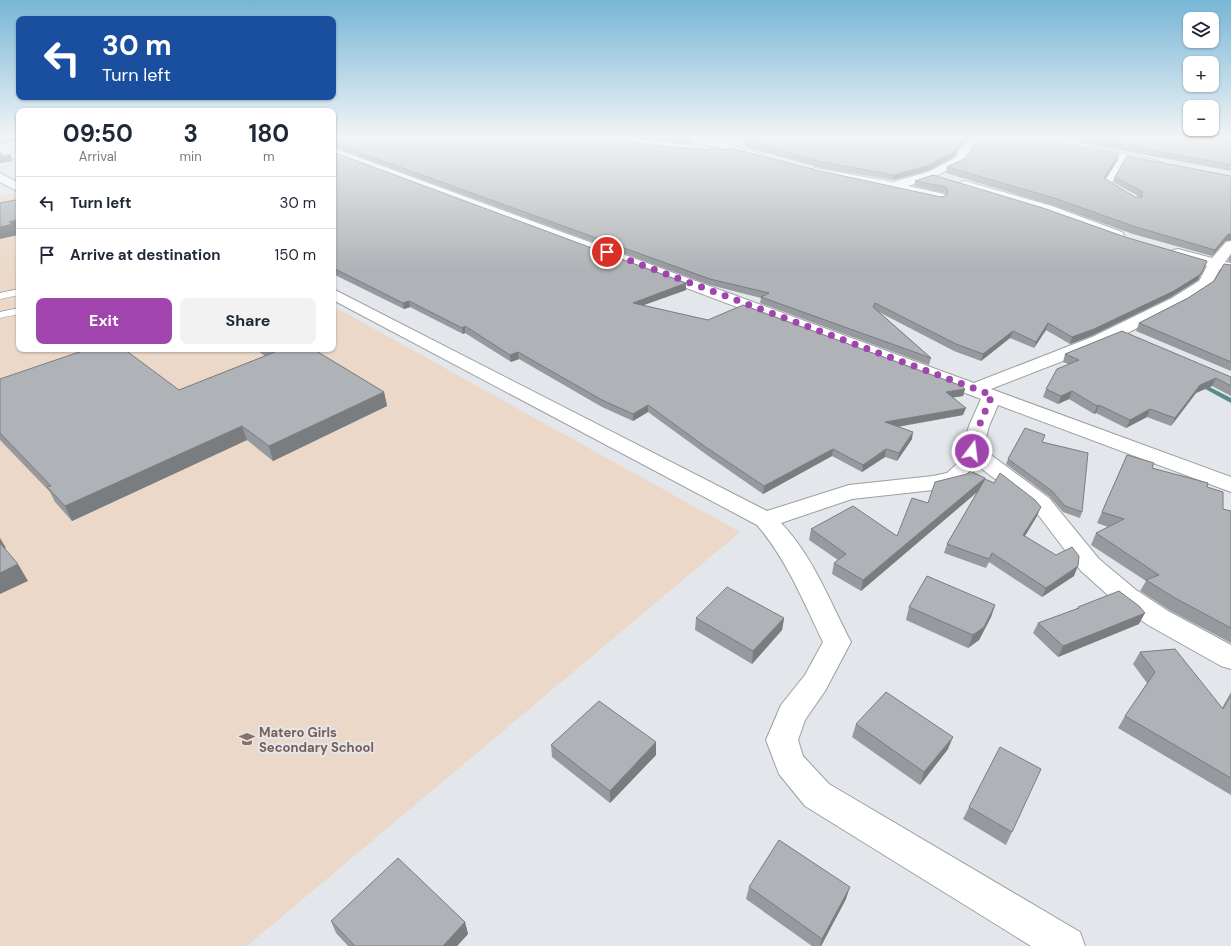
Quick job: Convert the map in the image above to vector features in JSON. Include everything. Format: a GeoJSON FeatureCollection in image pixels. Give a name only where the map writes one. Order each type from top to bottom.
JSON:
{"type":"FeatureCollection","features":[{"type":"Feature","properties":{"kind":"street"},"geometry":{"type":"LineString","coordinates":[[5,180],[16,186]]}},
{"type":"Feature","properties":{"kind":"street"},"geometry":{"type":"LineString","coordinates":[[412,180],[1231,485]]}},
{"type":"Feature","properties":{"kind":"street"},"geometry":{"type":"LineString","coordinates":[[865,180],[940,198]]}},
{"type":"Feature","properties":{"kind":"street"},"geometry":{"type":"LineString","coordinates":[[894,186],[913,180]]}},
{"type":"Feature","properties":{"kind":"street"},"geometry":{"type":"LineString","coordinates":[[952,180],[1047,209],[1128,238]]}},
{"type":"Feature","properties":{"kind":"street"},"geometry":{"type":"LineString","coordinates":[[0,192],[16,189]]}},
{"type":"Feature","properties":{"kind":"street"},"geometry":{"type":"LineString","coordinates":[[984,392],[1120,331],[1178,301],[1205,284],[1223,266],[1231,245]]}},
{"type":"Feature","properties":{"kind":"street"},"geometry":{"type":"LineString","coordinates":[[1164,249],[1223,266]]}},
{"type":"Feature","properties":{"kind":"street"},"geometry":{"type":"LineString","coordinates":[[336,296],[765,520],[778,533],[799,565],[837,642],[815,683],[792,714],[782,740],[790,764],[817,795],[1066,946]]}},
{"type":"Feature","properties":{"kind":"street"},"geometry":{"type":"LineString","coordinates":[[1120,331],[1137,340]]}},
{"type":"Feature","properties":{"kind":"street"},"geometry":{"type":"LineString","coordinates":[[765,520],[849,492],[934,483],[955,478],[969,464],[979,426],[984,392]]}},
{"type":"Feature","properties":{"kind":"street"},"geometry":{"type":"LineString","coordinates":[[972,451],[1040,503],[1090,566],[1127,597],[1158,618],[1231,658]]}},
{"type":"Feature","properties":{"kind":"lane"},"geometry":{"type":"LineString","coordinates":[[1109,180],[1107,184],[1129,197]]}},
{"type":"Feature","properties":{"kind":"lane"},"geometry":{"type":"LineString","coordinates":[[0,296],[16,293]]}},
{"type":"Feature","properties":{"kind":"lane"},"geometry":{"type":"LineString","coordinates":[[0,315],[16,312]]}},
{"type":"Feature","properties":{"kind":"shaded area","name":"Matero Girls Secondary School"},"geometry":{"type":"Polygon","coordinates":[[[16,193],[16,352],[336,352],[336,308],[740,532],[247,946],[0,946],[0,196],[16,193]]]}},
{"type":"Feature","properties":{"kind":"building"},"geometry":{"type":"Polygon","coordinates":[[[336,180],[409,180],[686,283],[633,303],[708,320],[743,305],[962,386],[965,389],[946,392],[966,408],[885,422],[913,432],[899,453],[886,449],[863,465],[833,449],[764,486],[707,448],[648,405],[633,414],[602,400],[518,352],[510,355],[465,326],[462,328],[409,301],[403,303],[336,270],[336,180]]]}},
{"type":"Feature","properties":{"kind":"building"},"geometry":{"type":"Polygon","coordinates":[[[436,180],[863,180],[941,197],[946,196],[948,191],[946,187],[915,181],[950,180],[1043,208],[1125,237],[1207,261],[1201,274],[1174,291],[1094,329],[1072,337],[1048,323],[1036,342],[1013,331],[983,354],[956,344],[875,303],[873,307],[931,358],[761,297],[769,293],[710,279],[436,180]]]}},
{"type":"Feature","properties":{"kind":"building"},"geometry":{"type":"Polygon","coordinates":[[[992,180],[1108,180],[1135,197],[1142,197],[1142,191],[1121,180],[1231,180],[1231,234],[1228,234],[1215,250],[1136,227],[1054,198],[992,180]]]}},
{"type":"Feature","properties":{"kind":"building"},"geometry":{"type":"Polygon","coordinates":[[[16,200],[16,220],[9,222],[13,224],[0,227],[0,203],[16,200]]]}},
{"type":"Feature","properties":{"kind":"building"},"geometry":{"type":"Polygon","coordinates":[[[1224,264],[1231,265],[1231,362],[1139,323],[1188,298],[1214,281],[1224,264]]]}},
{"type":"Feature","properties":{"kind":"building"},"geometry":{"type":"Polygon","coordinates":[[[1122,331],[1231,377],[1231,386],[1216,378],[1200,385],[1175,418],[1150,409],[1130,420],[1099,405],[1097,406],[1072,391],[1061,396],[1046,389],[1057,369],[1079,360],[1065,354],[1122,331]]]}},
{"type":"Feature","properties":{"kind":"building"},"geometry":{"type":"Polygon","coordinates":[[[79,352],[128,352],[179,390],[275,352],[318,352],[384,392],[269,446],[242,426],[65,506],[47,487],[51,486],[0,433],[0,379],[79,352]]]}},
{"type":"Feature","properties":{"kind":"building"},"geometry":{"type":"Polygon","coordinates":[[[1025,428],[1045,435],[1042,442],[1088,453],[1082,512],[1065,506],[1052,491],[1008,459],[1025,428]]]}},
{"type":"Feature","properties":{"kind":"building"},"geometry":{"type":"Polygon","coordinates":[[[1127,455],[1154,463],[1152,468],[1208,483],[1207,487],[1223,492],[1223,509],[1231,511],[1231,628],[1175,598],[1146,580],[1159,575],[1096,533],[1124,519],[1102,512],[1127,455]]]}},
{"type":"Feature","properties":{"kind":"building"},"geometry":{"type":"Polygon","coordinates":[[[970,471],[985,478],[863,580],[834,563],[846,554],[811,529],[853,506],[897,536],[912,498],[928,503],[935,482],[967,474],[970,471]]]}},
{"type":"Feature","properties":{"kind":"building"},"geometry":{"type":"Polygon","coordinates":[[[1000,473],[1035,500],[1041,507],[1023,535],[1056,555],[1072,547],[1079,556],[1078,566],[1046,588],[992,553],[989,559],[947,544],[985,479],[994,483],[1000,473]]]}},
{"type":"Feature","properties":{"kind":"building"},"geometry":{"type":"Polygon","coordinates":[[[0,543],[18,564],[0,573],[0,543]]]}},
{"type":"Feature","properties":{"kind":"building"},"geometry":{"type":"Polygon","coordinates":[[[927,576],[995,605],[984,627],[973,635],[909,607],[927,576]]]}},
{"type":"Feature","properties":{"kind":"building"},"geometry":{"type":"Polygon","coordinates":[[[727,587],[784,618],[753,651],[696,618],[727,587]]]}},
{"type":"Feature","properties":{"kind":"building"},"geometry":{"type":"Polygon","coordinates":[[[1119,591],[1139,606],[1145,613],[1063,646],[1038,623],[1079,608],[1078,607],[1119,591]]]}},
{"type":"Feature","properties":{"kind":"building"},"geometry":{"type":"Polygon","coordinates":[[[1175,649],[1223,709],[1231,695],[1231,778],[1125,716],[1155,672],[1140,652],[1175,649]]]}},
{"type":"Feature","properties":{"kind":"building"},"geometry":{"type":"Polygon","coordinates":[[[886,692],[953,737],[924,772],[856,724],[886,692]]]}},
{"type":"Feature","properties":{"kind":"building"},"geometry":{"type":"Polygon","coordinates":[[[599,701],[656,742],[610,791],[551,745],[599,701]]]}},
{"type":"Feature","properties":{"kind":"building"},"geometry":{"type":"Polygon","coordinates":[[[1000,747],[1041,769],[1012,832],[969,807],[1000,747]]]}},
{"type":"Feature","properties":{"kind":"building"},"geometry":{"type":"Polygon","coordinates":[[[779,840],[850,887],[822,939],[749,887],[779,840]]]}},
{"type":"Feature","properties":{"kind":"building"},"geometry":{"type":"Polygon","coordinates":[[[398,858],[465,922],[443,946],[355,946],[331,921],[398,858]]]}},
{"type":"Feature","properties":{"kind":"waterway"},"geometry":{"type":"LineString","coordinates":[[1198,383],[1231,401]]}},
{"type":"Feature","properties":{"kind":"place","name":"Matero Girls Secondary School"},"geometry":{"type":"Point","coordinates":[247,739]}},
{"type":"Feature","properties":{"kind":"route"},"geometry":{"type":"LineString","coordinates":[[607,252],[992,395],[979,426],[972,451]]}}]}
